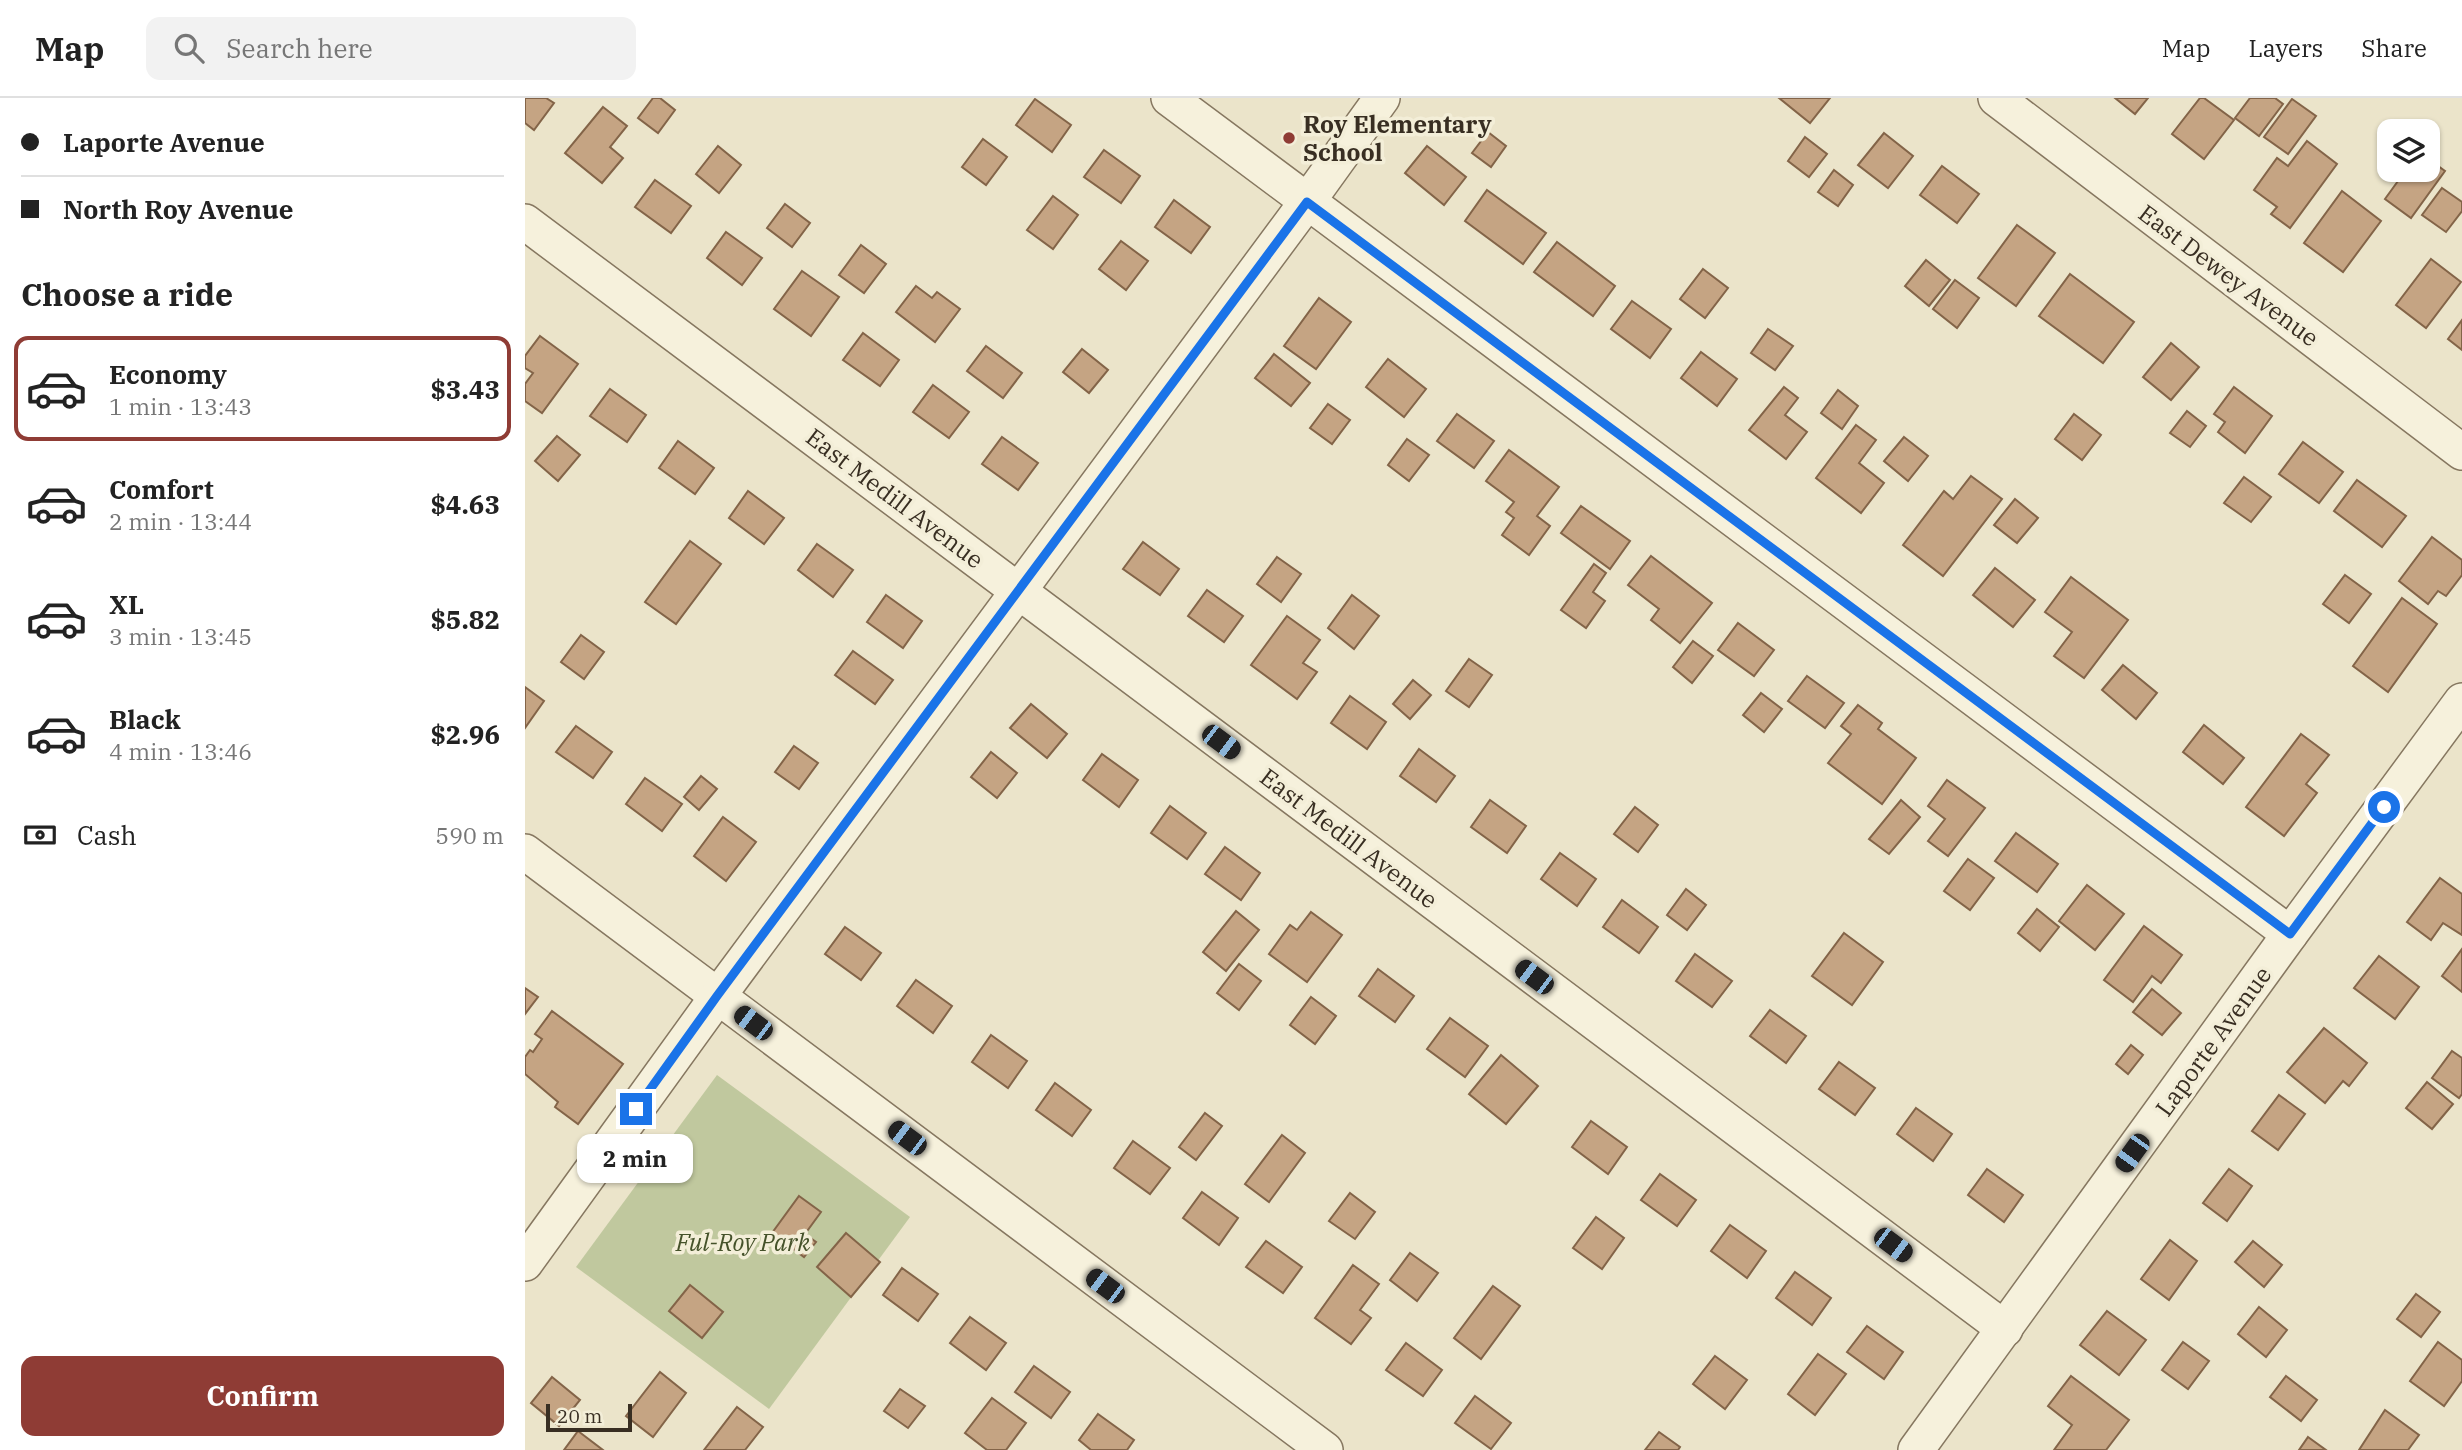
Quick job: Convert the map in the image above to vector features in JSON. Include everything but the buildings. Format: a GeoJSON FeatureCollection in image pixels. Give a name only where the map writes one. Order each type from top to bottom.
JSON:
{"type":"FeatureCollection","features":[{"type":"Feature","properties":{"kind":"street"},"geometry":{"type":"LineString","coordinates":[[1169,98],[2290,934]]}},
{"type":"Feature","properties":{"kind":"street"},"geometry":{"type":"LineString","coordinates":[[525,1263],[717,996],[1382,98]]}},
{"type":"Feature","properties":{"kind":"street","name":"East Dewey Avenue"},"geometry":{"type":"LineString","coordinates":[[1996,98],[2462,452]]}},
{"type":"Feature","properties":{"kind":"street","name":"East Medill Avenue"},"geometry":{"type":"LineString","coordinates":[[525,222],[2005,1329]]}},
{"type":"Feature","properties":{"kind":"street","name":"Laporte Avenue"},"geometry":{"type":"LineString","coordinates":[[1916,1450],[2462,701]]}},
{"type":"Feature","properties":{"kind":"street"},"geometry":{"type":"LineString","coordinates":[[525,852],[1325,1450]]}},
{"type":"Feature","properties":{"kind":"green space","name":"Ful-Roy Park"},"geometry":{"type":"Polygon","coordinates":[[[717,1075],[910,1217],[769,1409],[576,1267],[717,1075]]]}},
{"type":"Feature","properties":{"kind":"place","name":"Roy Elementary School"},"geometry":{"type":"Point","coordinates":[1289,138]}},
{"type":"Feature","properties":{"kind":"route"},"geometry":{"type":"LineString","coordinates":[[636,1109],[1307,202],[2290,934],[2384,807]]}}]}
